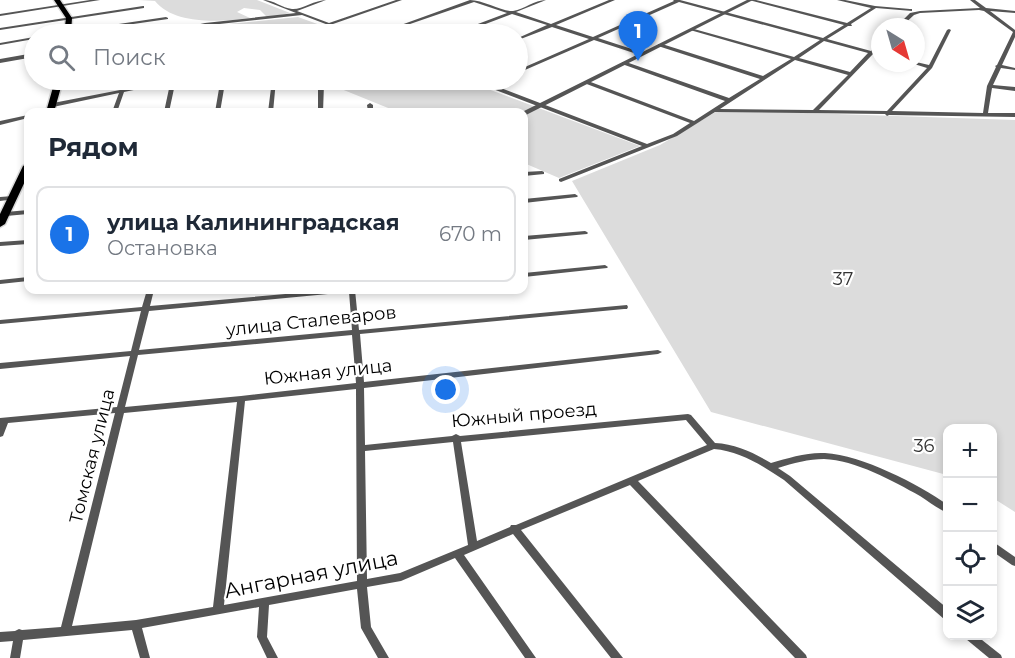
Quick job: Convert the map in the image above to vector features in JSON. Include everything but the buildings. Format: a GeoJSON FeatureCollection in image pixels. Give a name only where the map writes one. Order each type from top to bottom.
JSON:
{"type":"FeatureCollection","features":[{"type":"Feature","properties":{"kind":"main road"},"geometry":{"type":"LineString","coordinates":[[60,3],[69,18],[69,24]]}},
{"type":"Feature","properties":{"kind":"main road"},"geometry":{"type":"LineString","coordinates":[[51,108],[56,90]]}},
{"type":"Feature","properties":{"kind":"main road"},"geometry":{"type":"LineString","coordinates":[[0,224],[24,180]]}},
{"type":"Feature","properties":{"kind":"street"},"geometry":{"type":"LineString","coordinates":[[0,15],[60,3],[98,0]]}},
{"type":"Feature","properties":{"kind":"street"},"geometry":{"type":"LineString","coordinates":[[265,0],[329,24],[400,0]]}},
{"type":"Feature","properties":{"kind":"street"},"geometry":{"type":"LineString","coordinates":[[292,11],[324,0]]}},
{"type":"Feature","properties":{"kind":"street"},"geometry":{"type":"LineString","coordinates":[[406,24],[474,0],[642,54]]}},
{"type":"Feature","properties":{"kind":"street"},"geometry":{"type":"LineString","coordinates":[[483,24],[544,0]]}},
{"type":"Feature","properties":{"kind":"street"},"geometry":{"type":"LineString","coordinates":[[528,35],[612,0]]}},
{"type":"Feature","properties":{"kind":"street"},"geometry":{"type":"LineString","coordinates":[[528,67],[676,0],[870,53],[814,112]]}},
{"type":"Feature","properties":{"kind":"street"},"geometry":{"type":"LineString","coordinates":[[528,112],[751,0],[850,25]]}},
{"type":"Feature","properties":{"kind":"street"},"geometry":{"type":"LineString","coordinates":[[839,0],[911,12],[952,10],[1015,12]]}},
{"type":"Feature","properties":{"kind":"street"},"geometry":{"type":"LineString","coordinates":[[972,0],[1015,32],[997,66],[990,86],[985,114]]}},
{"type":"Feature","properties":{"kind":"street"},"geometry":{"type":"LineString","coordinates":[[31,24],[143,7]]}},
{"type":"Feature","properties":{"kind":"street"},"geometry":{"type":"LineString","coordinates":[[561,180],[647,146],[695,123],[875,7]]}},
{"type":"Feature","properties":{"kind":"street"},"geometry":{"type":"LineString","coordinates":[[906,18],[911,12]]}},
{"type":"Feature","properties":{"kind":"street"},"geometry":{"type":"LineString","coordinates":[[216,24],[303,14]]}},
{"type":"Feature","properties":{"kind":"street"},"geometry":{"type":"LineString","coordinates":[[130,24],[166,18]]}},
{"type":"Feature","properties":{"kind":"street"},"geometry":{"type":"LineString","coordinates":[[0,29],[24,25]]}},
{"type":"Feature","properties":{"kind":"street"},"geometry":{"type":"LineString","coordinates":[[692,30],[851,74]]}},
{"type":"Feature","properties":{"kind":"street"},"geometry":{"type":"LineString","coordinates":[[887,114],[930,67],[949,30]]}},
{"type":"Feature","properties":{"kind":"street"},"geometry":{"type":"LineString","coordinates":[[0,44],[24,40]]}},
{"type":"Feature","properties":{"kind":"street"},"geometry":{"type":"LineString","coordinates":[[660,45],[764,78]]}},
{"type":"Feature","properties":{"kind":"street"},"geometry":{"type":"LineString","coordinates":[[1005,48],[1015,50]]}},
{"type":"Feature","properties":{"kind":"street"},"geometry":{"type":"LineString","coordinates":[[0,62],[24,57]]}},
{"type":"Feature","properties":{"kind":"street"},"geometry":{"type":"LineString","coordinates":[[624,63],[728,100]]}},
{"type":"Feature","properties":{"kind":"street"},"geometry":{"type":"LineString","coordinates":[[925,66],[930,67]]}},
{"type":"Feature","properties":{"kind":"street"},"geometry":{"type":"LineString","coordinates":[[997,66],[1015,69]]}},
{"type":"Feature","properties":{"kind":"street"},"geometry":{"type":"LineString","coordinates":[[586,82],[695,123]]}},
{"type":"Feature","properties":{"kind":"street"},"geometry":{"type":"LineString","coordinates":[[990,86],[1015,89]]}},
{"type":"Feature","properties":{"kind":"street"},"geometry":{"type":"LineString","coordinates":[[55,108],[123,90]]}},
{"type":"Feature","properties":{"kind":"street"},"geometry":{"type":"LineString","coordinates":[[116,108],[123,90]]}},
{"type":"Feature","properties":{"kind":"street"},"geometry":{"type":"LineString","coordinates":[[168,108],[171,90]]}},
{"type":"Feature","properties":{"kind":"street"},"geometry":{"type":"LineString","coordinates":[[219,108],[222,90]]}},
{"type":"Feature","properties":{"kind":"street"},"geometry":{"type":"LineString","coordinates":[[270,108],[273,90]]}},
{"type":"Feature","properties":{"kind":"street"},"geometry":{"type":"LineString","coordinates":[[321,90],[321,108]]}},
{"type":"Feature","properties":{"kind":"street"},"geometry":{"type":"LineString","coordinates":[[502,90],[647,146]]}},
{"type":"Feature","properties":{"kind":"street"},"geometry":{"type":"LineString","coordinates":[[714,110],[1015,115]]}},
{"type":"Feature","properties":{"kind":"street"},"geometry":{"type":"LineString","coordinates":[[0,123],[24,118]]}},
{"type":"Feature","properties":{"kind":"street"},"geometry":{"type":"LineString","coordinates":[[528,174],[542,173]]}},
{"type":"Feature","properties":{"kind":"street"},"geometry":{"type":"LineString","coordinates":[[528,201],[575,196]]}},
{"type":"Feature","properties":{"kind":"street"},"geometry":{"type":"LineString","coordinates":[[0,199],[13,198]]}},
{"type":"Feature","properties":{"kind":"street"},"geometry":{"type":"LineString","coordinates":[[6,214],[24,212]]}},
{"type":"Feature","properties":{"kind":"street"},"geometry":{"type":"LineString","coordinates":[[528,238],[585,233]]}},
{"type":"Feature","properties":{"kind":"street"},"geometry":{"type":"LineString","coordinates":[[0,244],[24,242]]}},
{"type":"Feature","properties":{"kind":"street"},"geometry":{"type":"LineString","coordinates":[[528,275],[605,267]]}},
{"type":"Feature","properties":{"kind":"street"},"geometry":{"type":"LineString","coordinates":[[0,282],[24,279]]}},
{"type":"Feature","properties":{"kind":"street","name":"Томская улица"},"geometry":{"type":"LineString","coordinates":[[66,629],[149,294]]}},
{"type":"Feature","properties":{"kind":"street"},"geometry":{"type":"LineString","coordinates":[[0,322],[308,294]]}},
{"type":"Feature","properties":{"kind":"street"},"geometry":{"type":"LineString","coordinates":[[351,294],[360,386],[362,585],[366,628],[384,658]]}},
{"type":"Feature","properties":{"kind":"street","name":"улица Сталеваров"},"geometry":{"type":"LineString","coordinates":[[0,366],[624,307]]}},
{"type":"Feature","properties":{"kind":"street","name":"Южная улица"},"geometry":{"type":"LineString","coordinates":[[2,421],[242,399],[658,352]]}},
{"type":"Feature","properties":{"kind":"street"},"geometry":{"type":"LineString","coordinates":[[218,610],[242,399]]}},
{"type":"Feature","properties":{"kind":"street","name":"Южный проезд"},"geometry":{"type":"LineString","coordinates":[[362,448],[456,437],[688,417],[713,446]]}},
{"type":"Feature","properties":{"kind":"street"},"geometry":{"type":"LineString","coordinates":[[0,434],[2,421]]}},
{"type":"Feature","properties":{"kind":"street"},"geometry":{"type":"LineString","coordinates":[[456,437],[473,546]]}},
{"type":"Feature","properties":{"kind":"street"},"geometry":{"type":"LineString","coordinates":[[713,446],[723,446],[770,467],[943,612]]}},
{"type":"Feature","properties":{"kind":"street","name":"Ангарная улица"},"geometry":{"type":"LineString","coordinates":[[0,638],[66,629],[136,625],[401,577],[713,446]]}},
{"type":"Feature","properties":{"kind":"street"},"geometry":{"type":"LineString","coordinates":[[770,467],[810,457],[826,456],[850,460],[931,497],[943,506]]}},
{"type":"Feature","properties":{"kind":"street"},"geometry":{"type":"LineString","coordinates":[[631,480],[802,658]]}},
{"type":"Feature","properties":{"kind":"street"},"geometry":{"type":"LineString","coordinates":[[514,528],[618,658]]}},
{"type":"Feature","properties":{"kind":"street"},"geometry":{"type":"LineString","coordinates":[[997,548],[1015,562]]}},
{"type":"Feature","properties":{"kind":"street"},"geometry":{"type":"LineString","coordinates":[[457,553],[531,658]]}},
{"type":"Feature","properties":{"kind":"street"},"geometry":{"type":"LineString","coordinates":[[264,603],[262,637],[273,658]]}},
{"type":"Feature","properties":{"kind":"street"},"geometry":{"type":"LineString","coordinates":[[136,625],[145,658]]}},
{"type":"Feature","properties":{"kind":"street"},"geometry":{"type":"LineString","coordinates":[[15,658],[19,634]]}},
{"type":"Feature","properties":{"kind":"street"},"geometry":{"type":"LineString","coordinates":[[975,640],[997,658]]}},
{"type":"Feature","properties":{"kind":"green space"},"geometry":{"type":"Polygon","coordinates":[[[139,0],[257,0],[290,13],[268,18],[260,10],[244,8],[237,12],[250,18],[199,20],[174,14],[163,9],[155,1],[139,0]]]}},
{"type":"Feature","properties":{"kind":"green space"},"geometry":{"type":"Polygon","coordinates":[[[298,17],[317,24],[229,24],[298,17]]]}},
{"type":"Feature","properties":{"kind":"green space"},"geometry":{"type":"Polygon","coordinates":[[[344,90],[491,90],[640,146],[559,178],[528,165],[528,108],[388,108],[344,90]]]}},
{"type":"Feature","properties":{"kind":"green space","name":"37"},"geometry":{"type":"Polygon","coordinates":[[[719,110],[1015,120],[1015,512],[997,501],[997,424],[943,424],[943,474],[711,412],[572,181],[660,145],[719,110]]]}},
{"type":"Feature","properties":{"kind":"place","name":"улица Калининградская"},"geometry":{"type":"Point","coordinates":[638,61]}},
{"type":"Feature","properties":{"kind":"park label","name":"36"},"geometry":{"type":"Point","coordinates":[924,446]}}]}
